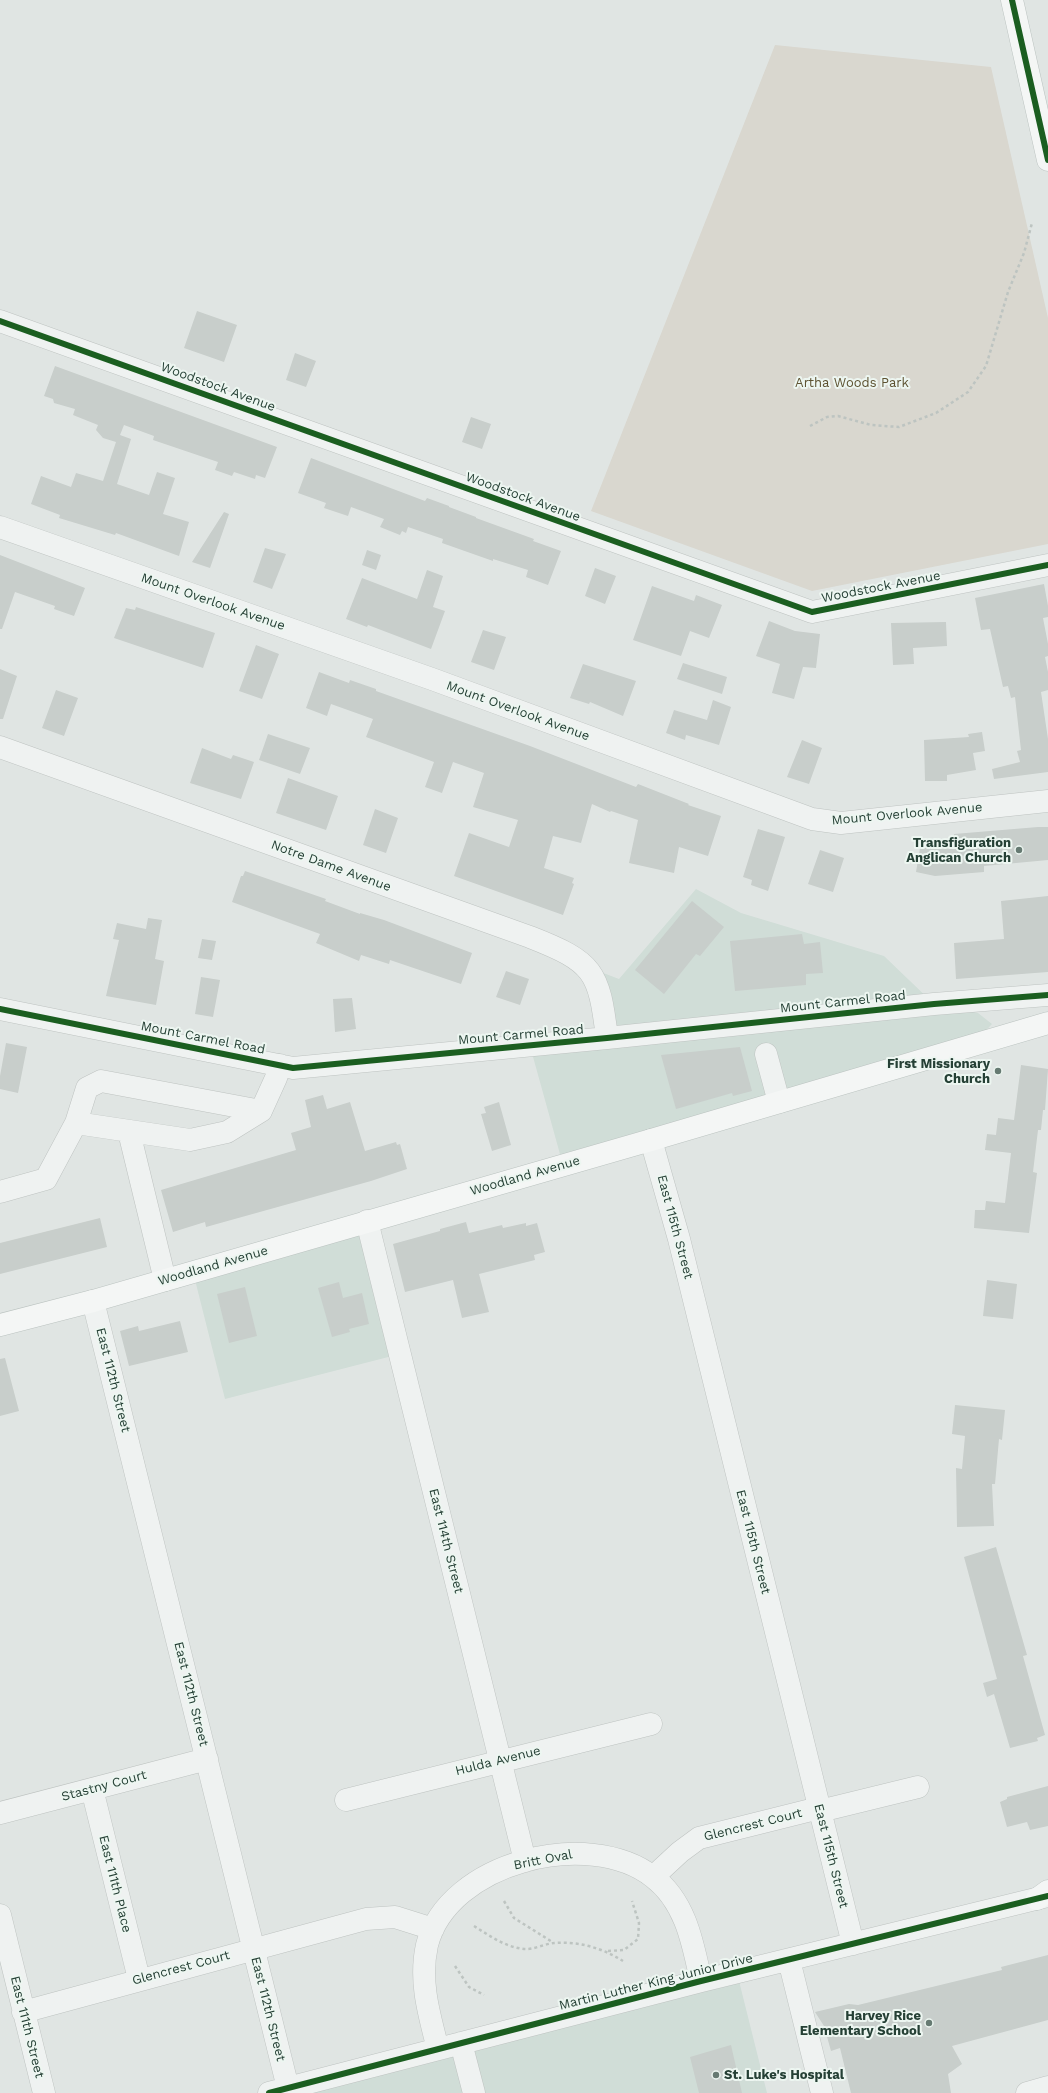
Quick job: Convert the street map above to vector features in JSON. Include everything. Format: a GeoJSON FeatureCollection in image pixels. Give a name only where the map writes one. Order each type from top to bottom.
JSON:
{"type":"FeatureCollection","features":[{"type":"Feature","properties":{"kind":"main road"},"geometry":{"type":"LineString","coordinates":[[1012,0],[1048,160]]}},
{"type":"Feature","properties":{"kind":"main road","name":"Woodland Avenue"},"geometry":{"type":"LineString","coordinates":[[0,1325],[93,1301],[651,1140],[1048,1023]]}},
{"type":"Feature","properties":{"kind":"street","name":"Woodstock Avenue"},"geometry":{"type":"LineString","coordinates":[[0,321],[812,612],[1048,565]]}},
{"type":"Feature","properties":{"kind":"street","name":"Mount Overlook Avenue"},"geometry":{"type":"LineString","coordinates":[[0,527],[425,677],[812,819],[841,823],[1048,801]]}},
{"type":"Feature","properties":{"kind":"street","name":"Notre Dame Avenue"},"geometry":{"type":"LineString","coordinates":[[0,747],[530,937],[572,954],[585,966],[600,991],[608,1038]]}},
{"type":"Feature","properties":{"kind":"street","name":"Mount Carmel Road"},"geometry":{"type":"LineString","coordinates":[[0,1009],[293,1068],[608,1038],[934,1004],[1048,995]]}},
{"type":"Feature","properties":{"kind":"street"},"geometry":{"type":"LineString","coordinates":[[766,1054],[779,1102]]}},
{"type":"Feature","properties":{"kind":"street"},"geometry":{"type":"LineString","coordinates":[[76,1123],[190,1140],[226,1132],[261,1111],[276,1078],[280,1065]]}},
{"type":"Feature","properties":{"kind":"street"},"geometry":{"type":"LineString","coordinates":[[0,1192],[46,1179],[76,1123],[88,1088],[101,1081],[261,1111]]}},
{"type":"Feature","properties":{"kind":"street"},"geometry":{"type":"LineString","coordinates":[[129,1132],[165,1280]]}},
{"type":"Feature","properties":{"kind":"street","name":"East 115th Street"},"geometry":{"type":"LineString","coordinates":[[651,1140],[679,1239],[853,1944]]}},
{"type":"Feature","properties":{"kind":"street","name":"East 114th Street"},"geometry":{"type":"LineString","coordinates":[[367,1221],[526,1861]]}},
{"type":"Feature","properties":{"kind":"street","name":"East 112th Street"},"geometry":{"type":"LineString","coordinates":[[93,1301],[253,1949],[279,2091]]}},
{"type":"Feature","properties":{"kind":"street","name":"Hulda Avenue"},"geometry":{"type":"LineString","coordinates":[[346,1800],[651,1724]]}},
{"type":"Feature","properties":{"kind":"street","name":"Stastny Court"},"geometry":{"type":"LineString","coordinates":[[0,1813],[207,1759]]}},
{"type":"Feature","properties":{"kind":"street","name":"Glencrest Court"},"geometry":{"type":"LineString","coordinates":[[653,1877],[680,1852],[699,1838],[918,1787]]}},
{"type":"Feature","properties":{"kind":"street","name":"East 111th Place"},"geometry":{"type":"LineString","coordinates":[[92,1789],[139,1979]]}},
{"type":"Feature","properties":{"kind":"street","name":"Britt Oval"},"geometry":{"type":"LineString","coordinates":[[438,2049],[426,2002],[424,1983],[425,1958],[433,1929],[443,1913],[457,1897],[473,1885],[490,1875],[526,1861],[571,1853],[589,1853],[619,1858],[653,1877],[667,1891],[684,1918],[693,1944],[701,1981]]}},
{"type":"Feature","properties":{"kind":"street","name":"Martin Luther King Junior Drive"},"geometry":{"type":"LineString","coordinates":[[279,2091],[324,2086],[438,2049],[1044,1895]]}},
{"type":"Feature","properties":{"kind":"street","name":"East 111th Street"},"geometry":{"type":"LineString","coordinates":[[0,1915],[44,2093]]}},
{"type":"Feature","properties":{"kind":"street","name":"Glencrest Court"},"geometry":{"type":"LineString","coordinates":[[23,2012],[139,1979],[379,1917],[408,1920],[433,1929]]}},
{"type":"Feature","properties":{"kind":"street"},"geometry":{"type":"LineString","coordinates":[[789,1960],[822,2093]]}},
{"type":"Feature","properties":{"kind":"street"},"geometry":{"type":"LineString","coordinates":[[461,2043],[474,2093]]}},
{"type":"Feature","properties":{"kind":"street"},"geometry":{"type":"LineString","coordinates":[[1027,2093],[1048,2087]]}},
{"type":"Feature","properties":{"kind":"path"},"geometry":{"type":"LineString","coordinates":[[810,426],[827,417],[838,416],[871,425],[899,427],[936,413],[968,392],[986,366],[1008,292],[1024,253],[1032,224]]}},
{"type":"Feature","properties":{"kind":"path"},"geometry":{"type":"LineString","coordinates":[[504,1901],[514,1918],[554,1943]]}},
{"type":"Feature","properties":{"kind":"path"},"geometry":{"type":"LineString","coordinates":[[607,1951],[624,1950],[638,1939],[639,1923],[632,1902]]}},
{"type":"Feature","properties":{"kind":"path"},"geometry":{"type":"LineString","coordinates":[[474,1926],[500,1942],[525,1949],[554,1943],[585,1944],[607,1951],[623,1961]]}},
{"type":"Feature","properties":{"kind":"path"},"geometry":{"type":"LineString","coordinates":[[455,1966],[469,1987],[484,1995]]}},
{"type":"Feature","properties":{"kind":"shaded area"},"geometry":{"type":"Polygon","coordinates":[[[696,889],[741,913],[884,956],[934,1004],[978,1013],[992,1024],[971,1046],[563,1165],[530,1046],[607,1038],[585,966],[619,979],[696,889]]]}},
{"type":"Feature","properties":{"kind":"shaded area"},"geometry":{"type":"Polygon","coordinates":[[[367,1221],[400,1354],[225,1399],[193,1272],[367,1221]]]}},
{"type":"Feature","properties":{"kind":"shaded area"},"geometry":{"type":"Polygon","coordinates":[[[737,1973],[767,2093],[269,2093],[737,1973]]]}},
{"type":"Feature","properties":{"kind":"green space","name":"Artha Woods Park"},"geometry":{"type":"Polygon","coordinates":[[[775,45],[991,67],[1048,318],[1048,544],[812,591],[591,511],[775,45]]]}},
{"type":"Feature","properties":{"kind":"building"},"geometry":{"type":"Polygon","coordinates":[[[197,311],[237,325],[224,362],[184,348],[197,311]]]}},
{"type":"Feature","properties":{"kind":"building"},"geometry":{"type":"Polygon","coordinates":[[[295,353],[316,361],[306,387],[286,380],[295,353]]]}},
{"type":"Feature","properties":{"kind":"building"},"geometry":{"type":"Polygon","coordinates":[[[55,366],[277,447],[265,478],[256,475],[255,479],[234,472],[232,476],[215,470],[218,462],[153,440],[154,436],[124,425],[120,435],[131,439],[117,484],[149,495],[157,472],[175,478],[163,514],[189,522],[179,556],[116,533],[115,535],[59,518],[60,515],[31,504],[41,476],[71,487],[76,473],[103,481],[116,442],[103,438],[96,430],[98,425],[73,415],[75,409],[54,403],[53,399],[44,396],[55,366]]]}},
{"type":"Feature","properties":{"kind":"building"},"geometry":{"type":"Polygon","coordinates":[[[471,417],[491,424],[482,449],[462,442],[471,417]]]}},
{"type":"Feature","properties":{"kind":"building"},"geometry":{"type":"Polygon","coordinates":[[[311,458],[425,501],[427,498],[449,506],[561,551],[548,585],[526,577],[528,570],[493,559],[493,561],[442,543],[443,539],[408,527],[406,533],[402,531],[400,535],[380,527],[384,519],[351,507],[348,516],[324,508],[326,503],[298,493],[311,458]]]}},
{"type":"Feature","properties":{"kind":"building"},"geometry":{"type":"Polygon","coordinates":[[[224,512],[229,514],[210,568],[192,562],[224,512]]]}},
{"type":"Feature","properties":{"kind":"building"},"geometry":{"type":"Polygon","coordinates":[[[265,548],[286,554],[272,589],[253,582],[265,548]]]}},
{"type":"Feature","properties":{"kind":"building"},"geometry":{"type":"Polygon","coordinates":[[[367,550],[381,555],[376,570],[362,565],[367,550]]]}},
{"type":"Feature","properties":{"kind":"building"},"geometry":{"type":"Polygon","coordinates":[[[0,555],[85,588],[74,616],[54,609],[55,606],[15,592],[2,629],[0,629],[0,555]]]}},
{"type":"Feature","properties":{"kind":"building"},"geometry":{"type":"Polygon","coordinates":[[[595,568],[616,576],[605,604],[585,596],[595,568]]]}},
{"type":"Feature","properties":{"kind":"building"},"geometry":{"type":"Polygon","coordinates":[[[427,570],[443,576],[433,607],[445,611],[431,649],[368,625],[367,627],[346,619],[362,578],[417,599],[427,570]]]}},
{"type":"Feature","properties":{"kind":"building"},"geometry":{"type":"Polygon","coordinates":[[[1044,584],[1048,606],[1048,617],[1043,618],[1048,644],[1048,656],[1045,657],[1048,672],[1048,690],[1041,692],[1048,739],[1048,772],[994,779],[992,769],[1020,762],[1017,751],[1021,750],[1015,697],[1011,698],[1008,686],[1003,687],[990,629],[981,630],[975,598],[1044,584]]]}},
{"type":"Feature","properties":{"kind":"building"},"geometry":{"type":"Polygon","coordinates":[[[652,586],[694,601],[696,595],[722,605],[709,638],[690,631],[681,656],[633,640],[652,586]]]}},
{"type":"Feature","properties":{"kind":"building"},"geometry":{"type":"Polygon","coordinates":[[[136,607],[215,633],[203,668],[114,638],[126,608],[135,610],[136,607]]]}},
{"type":"Feature","properties":{"kind":"building"},"geometry":{"type":"Polygon","coordinates":[[[769,621],[795,631],[820,634],[816,668],[803,667],[794,699],[772,693],[780,664],[756,656],[769,621]]]}},
{"type":"Feature","properties":{"kind":"building"},"geometry":{"type":"Polygon","coordinates":[[[946,622],[947,646],[913,648],[914,664],[893,665],[891,623],[946,622]]]}},
{"type":"Feature","properties":{"kind":"building"},"geometry":{"type":"Polygon","coordinates":[[[483,630],[506,637],[494,670],[471,662],[483,630]]]}},
{"type":"Feature","properties":{"kind":"building"},"geometry":{"type":"Polygon","coordinates":[[[256,645],[279,654],[262,699],[239,691],[256,645]]]}},
{"type":"Feature","properties":{"kind":"building"},"geometry":{"type":"Polygon","coordinates":[[[683,663],[727,677],[722,694],[677,679],[683,663]]]}},
{"type":"Feature","properties":{"kind":"building"},"geometry":{"type":"Polygon","coordinates":[[[583,664],[636,681],[623,716],[590,702],[589,704],[570,698],[583,664]]]}},
{"type":"Feature","properties":{"kind":"building"},"geometry":{"type":"Polygon","coordinates":[[[0,669],[17,676],[3,719],[0,719],[0,669]]]}},
{"type":"Feature","properties":{"kind":"building"},"geometry":{"type":"Polygon","coordinates":[[[319,672],[349,683],[350,680],[376,689],[376,691],[530,746],[636,787],[638,784],[689,804],[688,805],[721,816],[708,856],[679,847],[674,873],[629,863],[638,820],[611,811],[610,812],[592,804],[581,843],[553,836],[544,868],[574,878],[572,883],[574,884],[563,915],[454,876],[469,833],[509,847],[518,820],[473,807],[484,773],[453,762],[442,793],[425,787],[434,762],[366,737],[373,719],[331,704],[327,716],[306,708],[319,672]]]}},
{"type":"Feature","properties":{"kind":"building"},"geometry":{"type":"Polygon","coordinates":[[[56,690],[78,698],[64,736],[42,728],[56,690]]]}},
{"type":"Feature","properties":{"kind":"building"},"geometry":{"type":"Polygon","coordinates":[[[713,700],[731,707],[719,745],[686,735],[685,740],[666,733],[674,710],[707,720],[713,700]]]}},
{"type":"Feature","properties":{"kind":"building"},"geometry":{"type":"Polygon","coordinates":[[[982,732],[985,751],[973,753],[976,770],[947,775],[947,781],[925,781],[924,740],[969,737],[968,734],[982,732]]]}},
{"type":"Feature","properties":{"kind":"building"},"geometry":{"type":"Polygon","coordinates":[[[268,734],[310,748],[300,774],[259,760],[268,734]]]}},
{"type":"Feature","properties":{"kind":"building"},"geometry":{"type":"Polygon","coordinates":[[[802,740],[822,748],[809,784],[787,777],[802,740]]]}},
{"type":"Feature","properties":{"kind":"building"},"geometry":{"type":"Polygon","coordinates":[[[202,748],[231,759],[233,755],[254,762],[241,799],[190,783],[202,748]]]}},
{"type":"Feature","properties":{"kind":"building"},"geometry":{"type":"Polygon","coordinates":[[[288,778],[338,796],[326,830],[276,813],[288,778]]]}},
{"type":"Feature","properties":{"kind":"building"},"geometry":{"type":"Polygon","coordinates":[[[375,809],[398,818],[386,853],[363,845],[375,809]]]}},
{"type":"Feature","properties":{"kind":"building"},"geometry":{"type":"Polygon","coordinates":[[[1048,827],[1048,860],[984,866],[984,872],[935,876],[916,872],[921,842],[955,848],[954,834],[1048,827]]]}},
{"type":"Feature","properties":{"kind":"building"},"geometry":{"type":"Polygon","coordinates":[[[758,829],[785,837],[768,891],[751,885],[752,880],[743,877],[758,829]]]}},
{"type":"Feature","properties":{"kind":"building"},"geometry":{"type":"Polygon","coordinates":[[[820,850],[844,858],[833,892],[808,884],[820,850]]]}},
{"type":"Feature","properties":{"kind":"building"},"geometry":{"type":"Polygon","coordinates":[[[245,871],[326,899],[325,901],[360,914],[384,920],[472,953],[461,984],[390,960],[389,964],[361,955],[359,961],[316,943],[320,934],[232,902],[241,876],[243,876],[245,871]]]}},
{"type":"Feature","properties":{"kind":"building"},"geometry":{"type":"Polygon","coordinates":[[[1048,896],[1048,972],[956,979],[954,943],[1004,939],[1001,901],[1048,896]]]}},
{"type":"Feature","properties":{"kind":"building"},"geometry":{"type":"Polygon","coordinates":[[[692,901],[724,927],[700,956],[696,954],[664,994],[635,970],[692,901]]]}},
{"type":"Feature","properties":{"kind":"building"},"geometry":{"type":"Polygon","coordinates":[[[148,918],[162,920],[155,959],[164,961],[156,1005],[106,996],[119,940],[113,939],[117,923],[146,929],[148,918]]]}},
{"type":"Feature","properties":{"kind":"building"},"geometry":{"type":"Polygon","coordinates":[[[802,934],[804,944],[820,942],[823,973],[806,974],[806,985],[735,991],[730,941],[802,934]]]}},
{"type":"Feature","properties":{"kind":"building"},"geometry":{"type":"Polygon","coordinates":[[[202,939],[216,941],[212,960],[198,958],[202,939]]]}},
{"type":"Feature","properties":{"kind":"building"},"geometry":{"type":"Polygon","coordinates":[[[506,971],[529,979],[520,1005],[496,997],[506,971]]]}},
{"type":"Feature","properties":{"kind":"building"},"geometry":{"type":"Polygon","coordinates":[[[201,977],[220,980],[213,1017],[195,1014],[201,977]]]}},
{"type":"Feature","properties":{"kind":"building"},"geometry":{"type":"Polygon","coordinates":[[[352,998],[356,1029],[335,1032],[333,999],[352,998]]]}},
{"type":"Feature","properties":{"kind":"building"},"geometry":{"type":"Polygon","coordinates":[[[6,1043],[27,1047],[18,1093],[0,1089],[0,1076],[6,1043]]]}},
{"type":"Feature","properties":{"kind":"building"},"geometry":{"type":"Polygon","coordinates":[[[740,1047],[752,1091],[733,1096],[732,1093],[676,1109],[661,1055],[740,1047]]]}},
{"type":"Feature","properties":{"kind":"building"},"geometry":{"type":"Polygon","coordinates":[[[1021,1065],[1048,1069],[1045,1110],[1043,1110],[1041,1130],[1038,1130],[1033,1172],[1037,1173],[1029,1233],[974,1228],[975,1210],[985,1210],[986,1201],[1005,1203],[1011,1153],[985,1150],[987,1134],[996,1135],[998,1118],[1014,1120],[1021,1065]]]}},
{"type":"Feature","properties":{"kind":"building"},"geometry":{"type":"Polygon","coordinates":[[[323,1095],[327,1109],[350,1102],[365,1151],[396,1142],[397,1145],[400,1144],[407,1169],[371,1181],[206,1227],[205,1222],[173,1232],[161,1190],[296,1150],[291,1133],[311,1127],[305,1100],[323,1095]]]}},
{"type":"Feature","properties":{"kind":"building"},"geometry":{"type":"Polygon","coordinates":[[[499,1102],[511,1145],[492,1151],[481,1114],[486,1113],[484,1107],[499,1102]]]}},
{"type":"Feature","properties":{"kind":"building"},"geometry":{"type":"Polygon","coordinates":[[[100,1218],[107,1247],[0,1274],[0,1243],[100,1218]]]}},
{"type":"Feature","properties":{"kind":"building"},"geometry":{"type":"Polygon","coordinates":[[[466,1222],[469,1233],[502,1225],[503,1228],[526,1223],[526,1226],[537,1223],[545,1252],[534,1255],[535,1260],[479,1274],[489,1312],[462,1318],[453,1280],[405,1292],[393,1244],[466,1222]]]}},
{"type":"Feature","properties":{"kind":"building"},"geometry":{"type":"Polygon","coordinates":[[[987,1280],[1017,1284],[1013,1319],[983,1316],[987,1280]]]}},
{"type":"Feature","properties":{"kind":"building"},"geometry":{"type":"Polygon","coordinates":[[[339,1282],[343,1298],[362,1293],[369,1324],[349,1329],[350,1332],[332,1337],[318,1288],[339,1282]]]}},
{"type":"Feature","properties":{"kind":"building"},"geometry":{"type":"Polygon","coordinates":[[[245,1287],[257,1336],[229,1343],[217,1294],[245,1287]]]}},
{"type":"Feature","properties":{"kind":"building"},"geometry":{"type":"Polygon","coordinates":[[[180,1321],[188,1352],[129,1366],[120,1331],[138,1326],[139,1331],[180,1321]]]}},
{"type":"Feature","properties":{"kind":"building"},"geometry":{"type":"Polygon","coordinates":[[[5,1358],[19,1411],[0,1416],[0,1359],[5,1358]]]}},
{"type":"Feature","properties":{"kind":"building"},"geometry":{"type":"Polygon","coordinates":[[[955,1405],[1005,1410],[1002,1440],[999,1439],[995,1484],[992,1484],[994,1526],[957,1527],[956,1468],[962,1469],[965,1436],[952,1434],[955,1405]]]}},
{"type":"Feature","properties":{"kind":"building"},"geometry":{"type":"Polygon","coordinates":[[[996,1547],[1027,1655],[1023,1656],[1045,1735],[1037,1738],[1038,1741],[1010,1748],[994,1694],[987,1697],[983,1683],[997,1679],[964,1557],[996,1547]]]}},
{"type":"Feature","properties":{"kind":"building"},"geometry":{"type":"Polygon","coordinates":[[[1048,1786],[1048,1826],[1030,1830],[1027,1822],[1007,1827],[1000,1802],[1007,1799],[1007,1797],[1048,1786]]]}},
{"type":"Feature","properties":{"kind":"building","name":"Harvey Rice Elementary School"},"geometry":{"type":"Polygon","coordinates":[[[1048,1955],[1048,2020],[952,2046],[962,2064],[948,2074],[951,2093],[851,2093],[840,2048],[831,2051],[824,2026],[815,2012],[849,2004],[858,2005],[1002,1970],[1001,1967],[1048,1955]]]}},
{"type":"Feature","properties":{"kind":"building","name":"St. Luke's Hospital"},"geometry":{"type":"Polygon","coordinates":[[[731,2045],[742,2093],[699,2093],[690,2057],[731,2045]]]}},
{"type":"Feature","properties":{"kind":"cycle path"},"geometry":{"type":"LineString","coordinates":[[1012,0],[1048,160]]}},
{"type":"Feature","properties":{"kind":"cycle path"},"geometry":{"type":"LineString","coordinates":[[0,321],[812,612],[1048,565]]}},
{"type":"Feature","properties":{"kind":"cycle path"},"geometry":{"type":"LineString","coordinates":[[0,1009],[293,1068],[607,1038],[934,1004],[1048,995]]}},
{"type":"Feature","properties":{"kind":"cycle path"},"geometry":{"type":"LineString","coordinates":[[269,2093],[701,1981],[1048,1896]]}},
{"type":"Feature","properties":{"kind":"place","name":"Transfiguration Anglican Church"},"geometry":{"type":"Point","coordinates":[1019,850]}},
{"type":"Feature","properties":{"kind":"place","name":"First Missionary Church"},"geometry":{"type":"Point","coordinates":[998,1071]}},
{"type":"Feature","properties":{"kind":"place","name":"Harvey Rice Elementary School"},"geometry":{"type":"Point","coordinates":[929,2023]}},
{"type":"Feature","properties":{"kind":"place","name":"St. Luke's Hospital"},"geometry":{"type":"Point","coordinates":[716,2075]}}]}
